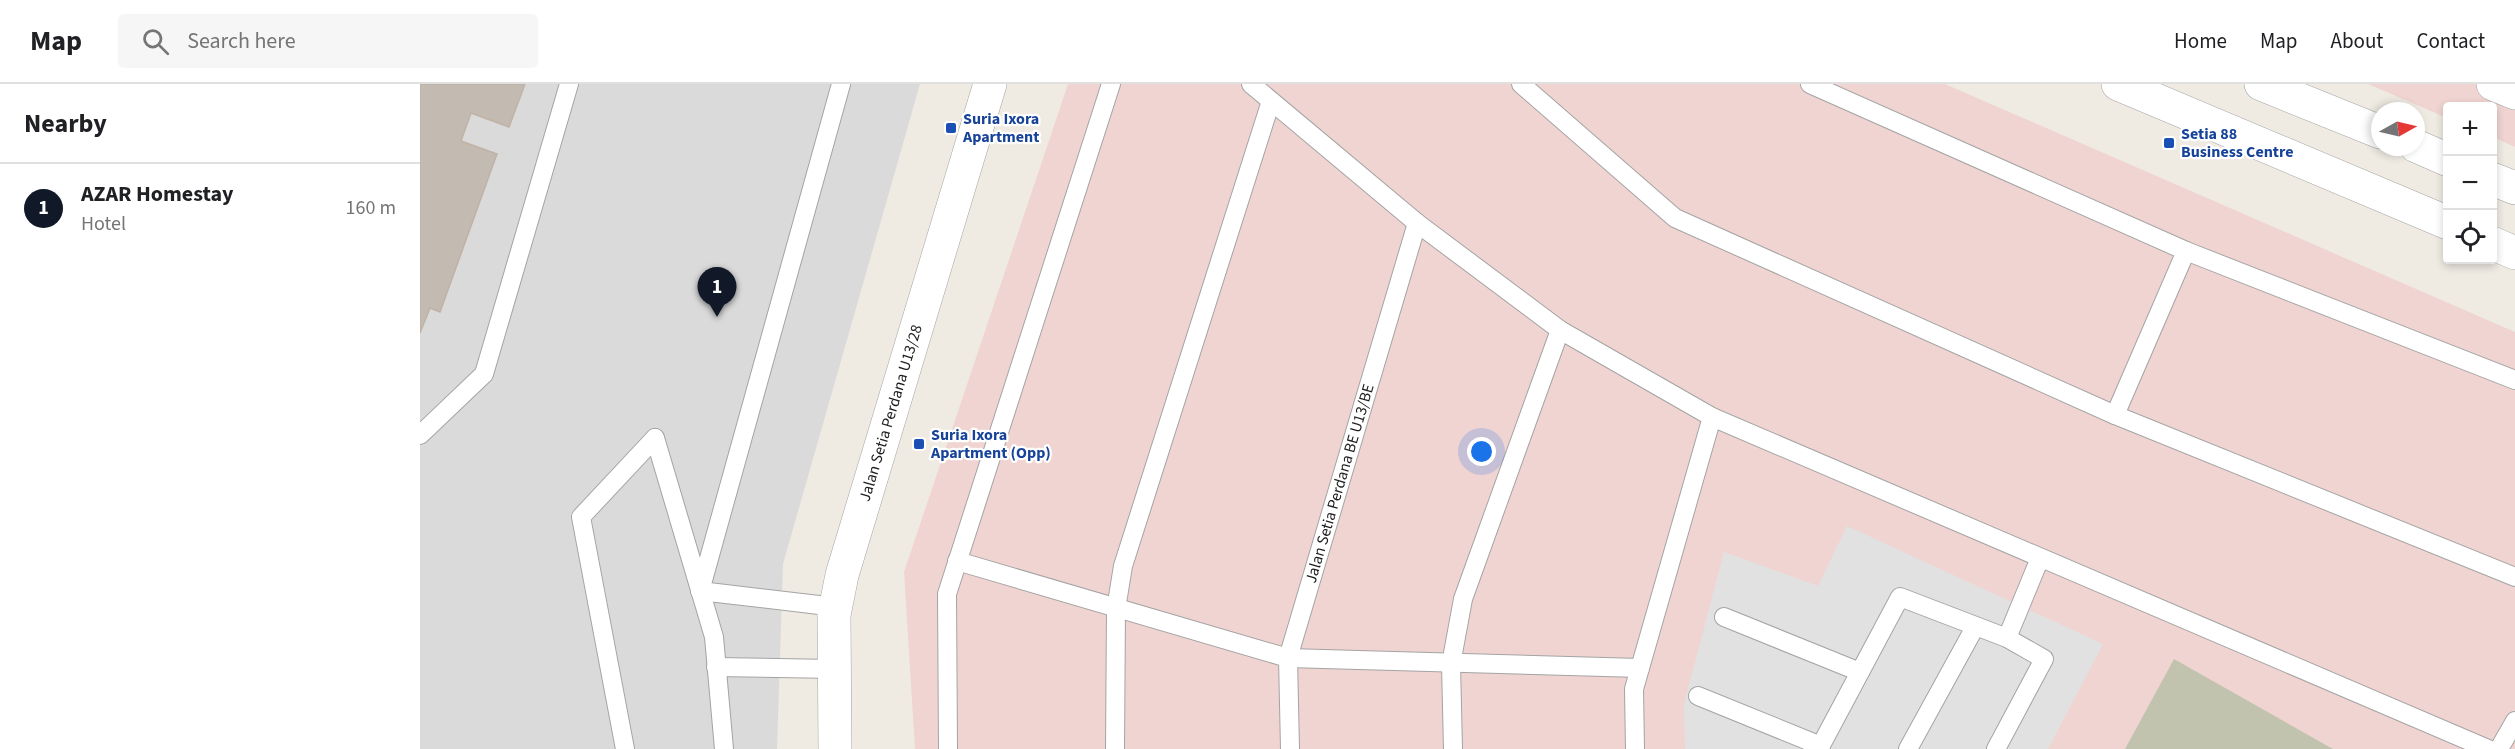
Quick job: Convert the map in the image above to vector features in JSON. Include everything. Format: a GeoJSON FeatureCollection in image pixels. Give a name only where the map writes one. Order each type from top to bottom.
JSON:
{"type":"FeatureCollection","features":[{"type":"Feature","properties":{"kind":"street","name":"Jalan Setia Perdana U13/28"},"geometry":{"type":"LineString","coordinates":[[835,749],[836,607],[842,575],[990,84]]}},
{"type":"Feature","properties":{"kind":"street"},"geometry":{"type":"LineString","coordinates":[[2118,84],[2443,222]]}},
{"type":"Feature","properties":{"kind":"street"},"geometry":{"type":"LineString","coordinates":[[2261,84],[2371,128]]}},
{"type":"Feature","properties":{"kind":"street"},"geometry":{"type":"LineString","coordinates":[[2493,84],[2515,93]]}},
{"type":"Feature","properties":{"kind":"street"},"geometry":{"type":"LineString","coordinates":[[2425,150],[2443,158]]}},
{"type":"Feature","properties":{"kind":"street"},"geometry":{"type":"LineString","coordinates":[[2497,180],[2515,188]]}},
{"type":"Feature","properties":{"kind":"street"},"geometry":{"type":"LineString","coordinates":[[2497,245],[2515,253]]}},
{"type":"Feature","properties":{"kind":"lane"},"geometry":{"type":"LineString","coordinates":[[420,435],[484,374],[569,84]]}},
{"type":"Feature","properties":{"kind":"lane"},"geometry":{"type":"LineString","coordinates":[[700,591],[841,84]]}},
{"type":"Feature","properties":{"kind":"lane"},"geometry":{"type":"LineString","coordinates":[[948,749],[947,594],[1111,84]]}},
{"type":"Feature","properties":{"kind":"lane"},"geometry":{"type":"LineString","coordinates":[[1251,84],[1417,223],[1560,330],[1712,417],[2488,749]]}},
{"type":"Feature","properties":{"kind":"lane"},"geometry":{"type":"LineString","coordinates":[[1521,84],[1675,218],[2115,415],[2431,545],[2515,577]]}},
{"type":"Feature","properties":{"kind":"lane"},"geometry":{"type":"LineString","coordinates":[[1810,84],[2186,251],[2515,380]]}},
{"type":"Feature","properties":{"kind":"lane"},"geometry":{"type":"LineString","coordinates":[[1115,749],[1116,609],[1124,566],[1271,101]]}},
{"type":"Feature","properties":{"kind":"lane","name":"Jalan Setia Perdana BE U13/BE"},"geometry":{"type":"LineString","coordinates":[[1290,749],[1288,658],[1417,223]]}},
{"type":"Feature","properties":{"kind":"lane"},"geometry":{"type":"LineString","coordinates":[[2115,415],[2186,251]]}},
{"type":"Feature","properties":{"kind":"lane"},"geometry":{"type":"LineString","coordinates":[[1453,749],[1451,664],[1463,598],[1560,330]]}},
{"type":"Feature","properties":{"kind":"lane"},"geometry":{"type":"LineString","coordinates":[[1635,749],[1634,689],[1712,417]]}},
{"type":"Feature","properties":{"kind":"lane"},"geometry":{"type":"LineString","coordinates":[[625,749],[580,517],[656,438],[714,637],[724,749]]}},
{"type":"Feature","properties":{"kind":"lane"},"geometry":{"type":"LineString","coordinates":[[2007,638],[2040,558]]}},
{"type":"Feature","properties":{"kind":"lane"},"geometry":{"type":"LineString","coordinates":[[957,561],[1288,658],[1640,668]]}},
{"type":"Feature","properties":{"kind":"lane"},"geometry":{"type":"LineString","coordinates":[[700,591],[836,607]]}},
{"type":"Feature","properties":{"kind":"lane"},"geometry":{"type":"LineString","coordinates":[[1698,696],[1820,747],[1900,597],[2007,638],[2044,660],[1996,749]]}},
{"type":"Feature","properties":{"kind":"lane"},"geometry":{"type":"LineString","coordinates":[[1724,617],[1860,672]]}},
{"type":"Feature","properties":{"kind":"lane"},"geometry":{"type":"LineString","coordinates":[[1908,749],[1976,627]]}},
{"type":"Feature","properties":{"kind":"lane"},"geometry":{"type":"LineString","coordinates":[[716,667],[835,669]]}},
{"type":"Feature","properties":{"kind":"lane"},"geometry":{"type":"LineString","coordinates":[[2499,749],[2515,722]]}},
{"type":"Feature","properties":{"kind":"shaded area"},"geometry":{"type":"Polygon","coordinates":[[[420,84],[920,84],[783,564],[777,749],[420,749],[420,84]]]}},
{"type":"Feature","properties":{"kind":"shaded area","name":"Setia 88 Business Centre"},"geometry":{"type":"Polygon","coordinates":[[[1068,84],[1945,84],[2515,332],[2515,749],[915,749],[904,572],[1068,84]]]}},
{"type":"Feature","properties":{"kind":"shaded area"},"geometry":{"type":"Polygon","coordinates":[[[2368,84],[2515,84],[2515,147],[2497,139],[2497,102],[2443,102],[2443,116],[2425,109],[2425,102],[2410,102],[2368,84]]]}},
{"type":"Feature","properties":{"kind":"shaded area"},"geometry":{"type":"Polygon","coordinates":[[[1847,526],[2103,644],[2048,749],[1685,749],[1684,704],[1724,552],[1818,586],[1847,526]]]}},
{"type":"Feature","properties":{"kind":"shaded area"},"geometry":{"type":"Polygon","coordinates":[[[2174,659],[2333,749],[2125,749],[2174,659]]]}},
{"type":"Feature","properties":{"kind":"building"},"geometry":{"type":"Polygon","coordinates":[[[420,84],[525,84],[509,127],[471,113],[461,141],[497,154],[440,312],[430,308],[420,333],[420,84]]]}},
{"type":"Feature","properties":{"kind":"place","name":"Suria Ixora Apartment"},"geometry":{"type":"Point","coordinates":[951,128]}},
{"type":"Feature","properties":{"kind":"place","name":"Setia 88 Business Centre"},"geometry":{"type":"Point","coordinates":[2169,143]}},
{"type":"Feature","properties":{"kind":"place","name":"AZAR Homestay"},"geometry":{"type":"Point","coordinates":[717,317]}},
{"type":"Feature","properties":{"kind":"place","name":"Suria Ixora Apartment (Opp)"},"geometry":{"type":"Point","coordinates":[919,444]}}]}
